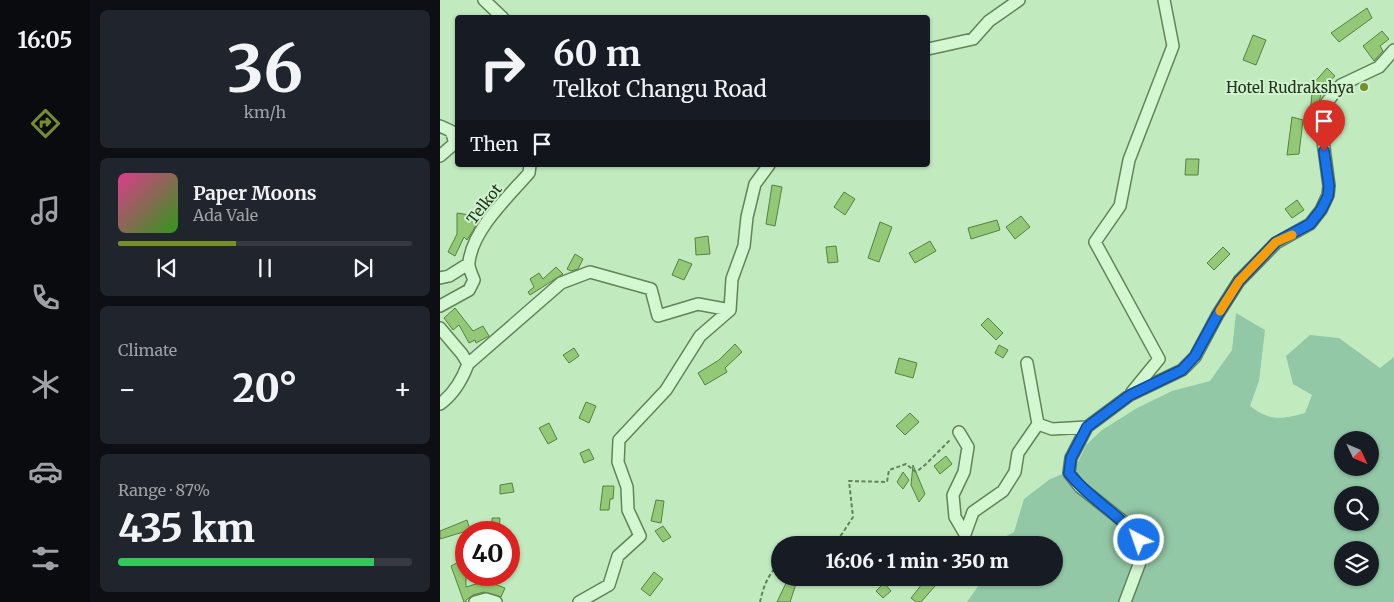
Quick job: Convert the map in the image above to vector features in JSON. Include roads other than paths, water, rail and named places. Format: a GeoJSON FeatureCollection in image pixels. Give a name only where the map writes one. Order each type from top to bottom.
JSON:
{"type":"FeatureCollection","features":[{"type":"Feature","properties":{"kind":"street"},"geometry":{"type":"LineString","coordinates":[[484,0],[500,15]]}},
{"type":"Feature","properties":{"kind":"street"},"geometry":{"type":"LineString","coordinates":[[930,49],[972,39],[989,21],[1019,0]]}},
{"type":"Feature","properties":{"kind":"street"},"geometry":{"type":"LineString","coordinates":[[1130,395],[1159,359],[1095,242],[1120,206],[1129,160],[1173,46],[1164,0]]}},
{"type":"Feature","properties":{"kind":"street"},"geometry":{"type":"LineString","coordinates":[[1125,602],[1140,562],[1139,540],[1129,526],[1080,487],[1069,473],[1071,458],[1087,427],[1130,395],[1182,370],[1195,356],[1239,281],[1276,242],[1310,224],[1321,210],[1328,196],[1329,186],[1322,133],[1328,102],[1341,85],[1379,67],[1394,50]]}},
{"type":"Feature","properties":{"kind":"street"},"geometry":{"type":"LineString","coordinates":[[440,126],[452,131],[455,143],[440,156]]}},
{"type":"Feature","properties":{"kind":"street","name":"Telkot"},"geometry":{"type":"LineString","coordinates":[[440,306],[443,302],[469,290],[474,280],[468,264],[477,238],[529,173],[530,167]]}},
{"type":"Feature","properties":{"kind":"street"},"geometry":{"type":"LineString","coordinates":[[579,602],[609,585],[618,556],[640,536],[628,510],[628,487],[618,462],[620,440],[666,390],[700,336],[730,310],[732,279],[744,246],[747,217],[755,184],[768,167]]}},
{"type":"Feature","properties":{"kind":"street"},"geometry":{"type":"LineString","coordinates":[[440,278],[449,276],[468,264]]}},
{"type":"Feature","properties":{"kind":"street"},"geometry":{"type":"LineString","coordinates":[[440,404],[456,388],[464,376],[468,364],[561,283],[590,272],[650,289],[658,316],[698,304],[730,310]]}},
{"type":"Feature","properties":{"kind":"street"},"geometry":{"type":"LineString","coordinates":[[440,328],[468,364]]}},
{"type":"Feature","properties":{"kind":"street"},"geometry":{"type":"LineString","coordinates":[[959,432],[968,447],[964,472],[953,495],[955,517],[964,534],[973,512],[1003,491],[1015,472],[1018,453],[1038,424],[1027,363]]}},
{"type":"Feature","properties":{"kind":"street"},"geometry":{"type":"LineString","coordinates":[[1038,424],[1052,429],[1087,427]]}},
{"type":"Feature","properties":{"kind":"street"},"geometry":{"type":"LineString","coordinates":[[475,602],[486,599],[496,602]]}},
{"type":"Feature","properties":{"kind":"place","name":"Hotel Rudrakshya"},"geometry":{"type":"Point","coordinates":[1364,87]}}]}
